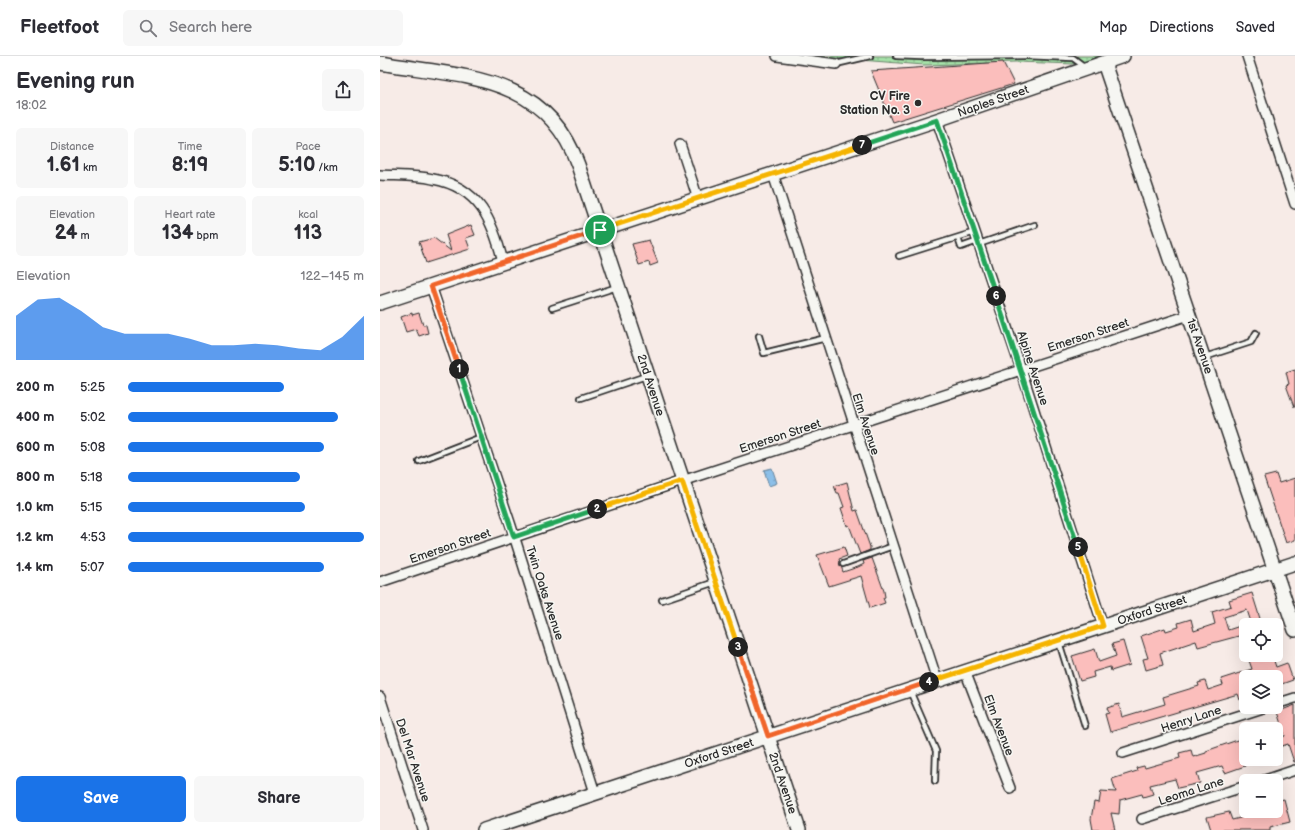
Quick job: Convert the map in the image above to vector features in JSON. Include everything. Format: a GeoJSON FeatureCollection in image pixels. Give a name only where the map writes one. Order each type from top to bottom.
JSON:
{"type":"FeatureCollection","features":[{"type":"Feature","properties":{"kind":"street"},"geometry":{"type":"LineString","coordinates":[[777,56],[836,64]]}},
{"type":"Feature","properties":{"kind":"street","name":"Naples Street"},"geometry":{"type":"LineString","coordinates":[[380,303],[937,120],[1124,56]]}},
{"type":"Feature","properties":{"kind":"street"},"geometry":{"type":"LineString","coordinates":[[1247,56],[1295,204]]}},
{"type":"Feature","properties":{"kind":"street","name":"2nd Avenue"},"geometry":{"type":"LineString","coordinates":[[380,63],[499,84],[537,104],[559,127],[577,161],[799,830]]}},
{"type":"Feature","properties":{"kind":"street","name":"1st Avenue"},"geometry":{"type":"LineString","coordinates":[[1104,63],[1276,569],[1295,630]]}},
{"type":"Feature","properties":{"kind":"street","name":"Alpine Avenue"},"geometry":{"type":"LineString","coordinates":[[937,120],[1021,370],[1103,626]]}},
{"type":"Feature","properties":{"kind":"street"},"geometry":{"type":"LineString","coordinates":[[680,144],[698,199]]}},
{"type":"Feature","properties":{"kind":"street","name":"Elm Avenue"},"geometry":{"type":"LineString","coordinates":[[773,174],[853,425],[937,680]]}},
{"type":"Feature","properties":{"kind":"street"},"geometry":{"type":"LineString","coordinates":[[380,175],[431,178],[460,188],[476,201],[488,216],[496,233],[503,262]]}},
{"type":"Feature","properties":{"kind":"street","name":"Twin Oaks Avenue"},"geometry":{"type":"LineString","coordinates":[[431,286],[482,437],[595,793]]}},
{"type":"Feature","properties":{"kind":"street","name":"Emerson Street"},"geometry":{"type":"LineString","coordinates":[[380,582],[682,481],[1189,315]]}},
{"type":"Feature","properties":{"kind":"street","name":"Oxford Street"},"geometry":{"type":"LineString","coordinates":[[484,830],[1295,563]]}},
{"type":"Feature","properties":{"kind":"street","name":"Elm Avenue"},"geometry":{"type":"LineString","coordinates":[[965,671],[1010,788]]}},
{"type":"Feature","properties":{"kind":"street","name":"Del Mar Avenue"},"geometry":{"type":"LineString","coordinates":[[380,697],[384,721],[423,830]]}},
{"type":"Feature","properties":{"kind":"street"},"geometry":{"type":"LineString","coordinates":[[1283,702],[1295,698]]}},
{"type":"Feature","properties":{"kind":"street","name":"Henry Lane"},"geometry":{"type":"LineString","coordinates":[[1123,753],[1244,714]]}},
{"type":"Feature","properties":{"kind":"street"},"geometry":{"type":"LineString","coordinates":[[1283,774],[1295,770]]}},
{"type":"Feature","properties":{"kind":"street","name":"Leoma Lane"},"geometry":{"type":"LineString","coordinates":[[1142,819],[1239,788]]}},
{"type":"Feature","properties":{"kind":"lane"},"geometry":{"type":"LineString","coordinates":[[836,64],[870,56]]}},
{"type":"Feature","properties":{"kind":"lane"},"geometry":{"type":"LineString","coordinates":[[896,56],[922,58],[1026,56],[1073,58],[1087,68]]}},
{"type":"Feature","properties":{"kind":"lane"},"geometry":{"type":"LineString","coordinates":[[958,238],[961,247],[977,239],[1035,225]]}},
{"type":"Feature","properties":{"kind":"lane"},"geometry":{"type":"LineString","coordinates":[[900,256],[958,238],[977,239]]}},
{"type":"Feature","properties":{"kind":"lane"},"geometry":{"type":"LineString","coordinates":[[552,308],[618,286]]}},
{"type":"Feature","properties":{"kind":"lane"},"geometry":{"type":"LineString","coordinates":[[1204,358],[1251,342],[1256,333]]}},
{"type":"Feature","properties":{"kind":"lane"},"geometry":{"type":"LineString","coordinates":[[758,336],[764,353],[826,338]]}},
{"type":"Feature","properties":{"kind":"lane"},"geometry":{"type":"LineString","coordinates":[[581,398],[648,375]]}},
{"type":"Feature","properties":{"kind":"lane"},"geometry":{"type":"LineString","coordinates":[[419,461],[482,437]]}},
{"type":"Feature","properties":{"kind":"lane"},"geometry":{"type":"LineString","coordinates":[[843,564],[893,546]]}},
{"type":"Feature","properties":{"kind":"lane"},"geometry":{"type":"LineString","coordinates":[[662,600],[716,582]]}},
{"type":"Feature","properties":{"kind":"lane"},"geometry":{"type":"LineString","coordinates":[[1058,640],[1085,726]]}},
{"type":"Feature","properties":{"kind":"lane"},"geometry":{"type":"LineString","coordinates":[[909,689],[936,751],[935,781]]}},
{"type":"Feature","properties":{"kind":"green space"},"geometry":{"type":"Polygon","coordinates":[[[809,56],[1128,56],[1105,65],[1016,62],[924,65],[809,56]]]}},
{"type":"Feature","properties":{"kind":"water"},"geometry":{"type":"Polygon","coordinates":[[[772,468],[777,483],[769,486],[764,470],[772,468]]]}},
{"type":"Feature","properties":{"kind":"building","name":"CV Fire Station No. 3"},"geometry":{"type":"Polygon","coordinates":[[[1003,62],[1014,84],[892,122],[871,71],[1003,62]]]}},
{"type":"Feature","properties":{"kind":"building"},"geometry":{"type":"Polygon","coordinates":[[[471,225],[475,235],[466,238],[470,249],[426,263],[419,242],[434,238],[451,251],[446,235],[471,225]]]}},
{"type":"Feature","properties":{"kind":"building"},"geometry":{"type":"Polygon","coordinates":[[[649,240],[658,263],[650,266],[649,262],[639,265],[632,244],[649,240]]]}},
{"type":"Feature","properties":{"kind":"building"},"geometry":{"type":"Polygon","coordinates":[[[412,313],[412,315],[419,313],[423,325],[426,325],[428,333],[419,336],[416,329],[406,332],[401,317],[412,313]]]}},
{"type":"Feature","properties":{"kind":"building"},"geometry":{"type":"Polygon","coordinates":[[[1295,369],[1294,407],[1286,385],[1289,384],[1286,372],[1295,369]]]}},
{"type":"Feature","properties":{"kind":"building"},"geometry":{"type":"Polygon","coordinates":[[[1276,474],[1279,483],[1295,478],[1295,540],[1286,543],[1264,477],[1276,474]]]}},
{"type":"Feature","properties":{"kind":"building"},"geometry":{"type":"Polygon","coordinates":[[[847,482],[854,511],[857,510],[870,547],[870,550],[860,554],[849,525],[847,526],[841,508],[844,507],[839,493],[837,493],[834,486],[847,482]]]}},
{"type":"Feature","properties":{"kind":"building"},"geometry":{"type":"Polygon","coordinates":[[[844,547],[847,556],[839,559],[843,572],[858,567],[864,564],[863,561],[872,558],[884,591],[885,597],[883,598],[885,603],[870,608],[861,576],[829,586],[817,555],[844,547]]]}},
{"type":"Feature","properties":{"kind":"building"},"geometry":{"type":"Polygon","coordinates":[[[1252,593],[1260,618],[1250,618],[1247,610],[1224,617],[1228,630],[1239,626],[1239,636],[1198,647],[1196,641],[1160,653],[1163,665],[1146,670],[1143,659],[1148,658],[1141,636],[1165,628],[1166,631],[1179,627],[1178,623],[1191,619],[1194,631],[1215,624],[1212,612],[1231,606],[1229,600],[1252,593]]]}},
{"type":"Feature","properties":{"kind":"building"},"geometry":{"type":"Polygon","coordinates":[[[1123,641],[1130,665],[1111,671],[1110,667],[1093,672],[1094,677],[1080,681],[1072,656],[1095,649],[1099,662],[1116,656],[1112,644],[1123,641]]]}},
{"type":"Feature","properties":{"kind":"building"},"geometry":{"type":"Polygon","coordinates":[[[1250,662],[1274,662],[1276,667],[1287,663],[1293,680],[1283,684],[1283,670],[1249,670],[1252,669],[1250,662]]]}},
{"type":"Feature","properties":{"kind":"building"},"geometry":{"type":"Polygon","coordinates":[[[1239,673],[1239,697],[1238,694],[1110,732],[1105,714],[1109,713],[1107,708],[1119,704],[1122,717],[1165,704],[1163,697],[1199,686],[1198,683],[1205,681],[1208,690],[1223,685],[1221,679],[1239,673]]]}},
{"type":"Feature","properties":{"kind":"building"},"geometry":{"type":"Polygon","coordinates":[[[1295,705],[1295,762],[1288,744],[1283,746],[1283,737],[1285,736],[1283,722],[1280,722],[1278,714],[1283,714],[1283,710],[1295,705]]]}},
{"type":"Feature","properties":{"kind":"building"},"geometry":{"type":"Polygon","coordinates":[[[1239,739],[1239,766],[1245,766],[1225,773],[1222,766],[1197,773],[1200,783],[1178,788],[1175,779],[1150,785],[1153,794],[1143,797],[1142,794],[1120,800],[1119,814],[1111,813],[1115,830],[1093,830],[1091,819],[1094,802],[1099,803],[1101,791],[1116,792],[1112,779],[1137,771],[1136,768],[1144,766],[1145,768],[1180,758],[1179,753],[1191,750],[1193,757],[1206,753],[1206,751],[1239,739]]]}},
{"type":"Feature","properties":{"kind":"building"},"geometry":{"type":"Polygon","coordinates":[[[1283,799],[1290,822],[1270,827],[1270,830],[1211,830],[1207,817],[1229,812],[1232,820],[1240,818],[1283,818],[1283,799]]]}},
{"type":"Feature","properties":{"kind":"place","name":"CV Fire Station No. 3"},"geometry":{"type":"Point","coordinates":[918,103]}},
{"type":"Feature","properties":{"kind":"route"},"geometry":{"type":"LineString","coordinates":[[937,120],[1031,399],[1103,626],[768,736],[682,481],[514,537],[431,286],[600,230],[937,120]]}}]}
